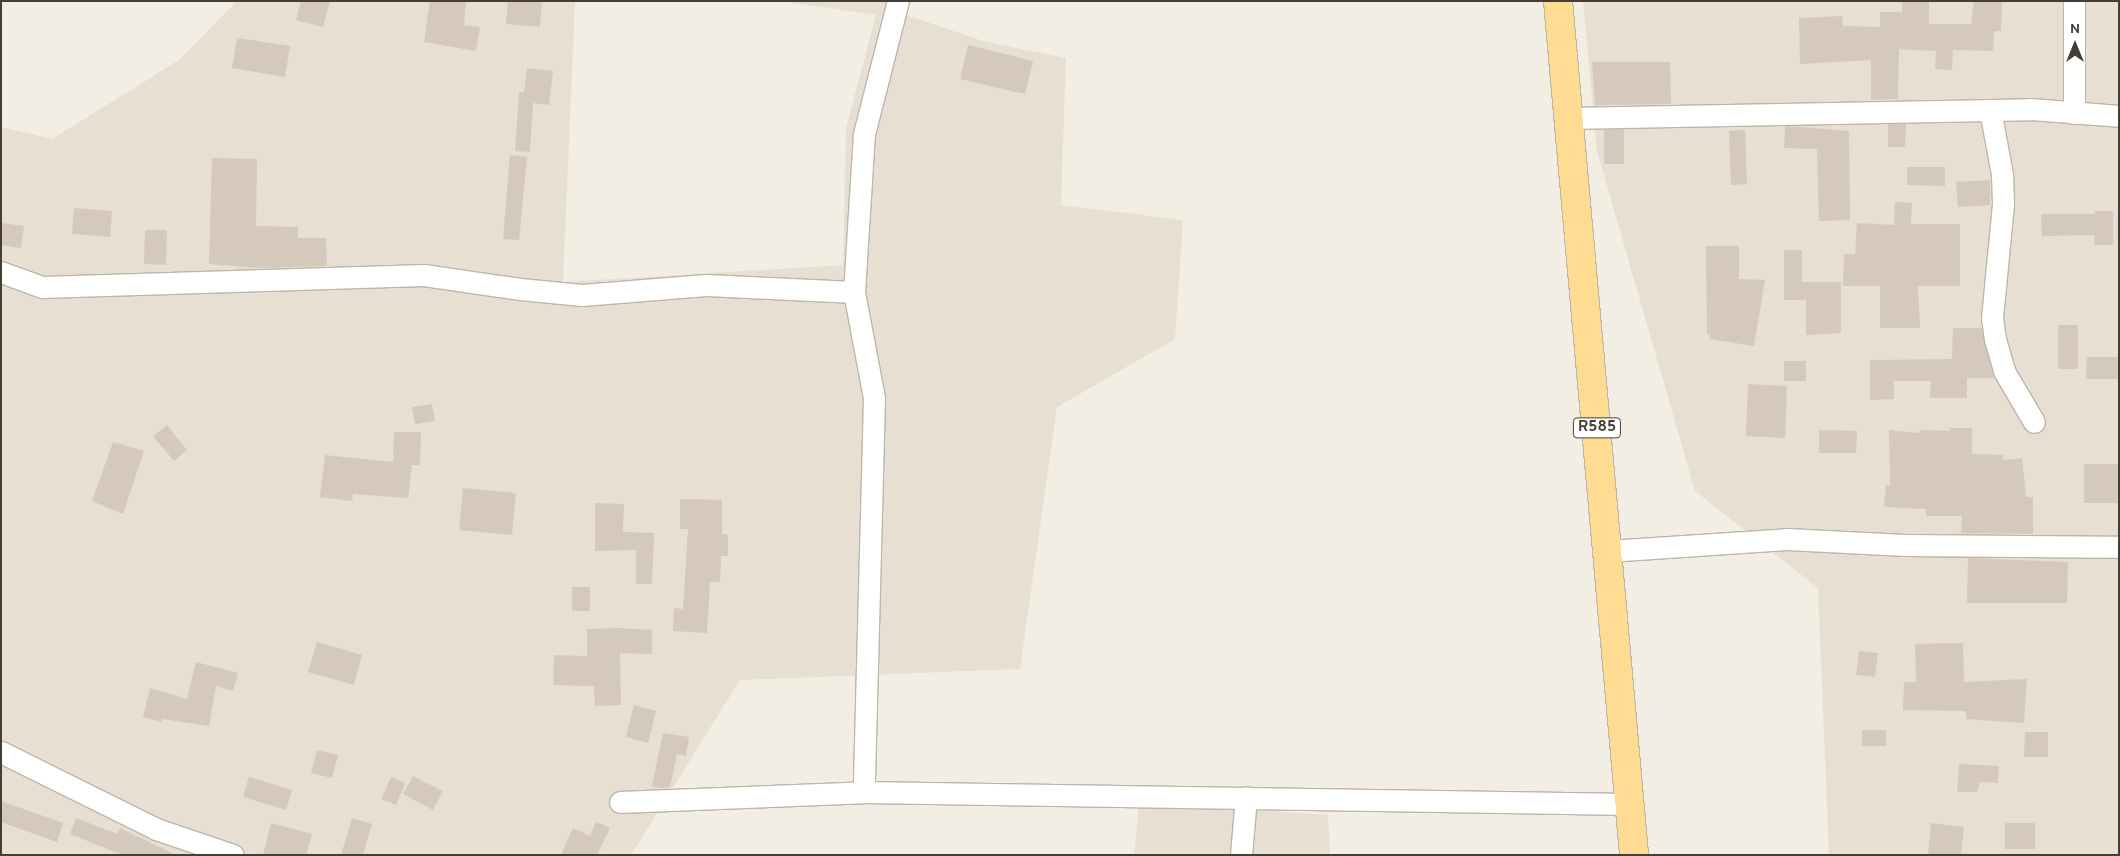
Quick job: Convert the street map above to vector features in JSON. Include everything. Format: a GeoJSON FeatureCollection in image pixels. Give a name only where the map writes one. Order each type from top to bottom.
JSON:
{"type":"FeatureCollection","features":[{"type":"Feature","properties":{"kind":"main road","name":"R585"},"geometry":{"type":"LineString","coordinates":[[1558,1],[1634,855]]}},
{"type":"Feature","properties":{"kind":"street"},"geometry":{"type":"LineString","coordinates":[[864,792],[874,398],[854,292],[864,134],[898,1]]}},
{"type":"Feature","properties":{"kind":"street"},"geometry":{"type":"LineString","coordinates":[[2074,1],[2074,113]]}},
{"type":"Feature","properties":{"kind":"street"},"geometry":{"type":"LineString","coordinates":[[1569,118],[1990,110],[2119,116]]}},
{"type":"Feature","properties":{"kind":"street"},"geometry":{"type":"LineString","coordinates":[[1990,110],[2002,174],[2003,204],[1992,318],[1995,339],[2004,372],[2034,422]]}},
{"type":"Feature","properties":{"kind":"street"},"geometry":{"type":"LineString","coordinates":[[1,272],[42,286],[424,275],[520,290],[582,295],[706,285],[854,292]]}},
{"type":"Feature","properties":{"kind":"street"},"geometry":{"type":"LineString","coordinates":[[1608,551],[1787,539],[1905,545],[2119,547]]}},
{"type":"Feature","properties":{"kind":"street"},"geometry":{"type":"LineString","coordinates":[[1,752],[156,830],[233,855]]}},
{"type":"Feature","properties":{"kind":"street"},"geometry":{"type":"LineString","coordinates":[[620,802],[864,792],[1630,804]]}},
{"type":"Feature","properties":{"kind":"street"},"geometry":{"type":"LineString","coordinates":[[1241,855],[1246,797]]}},
{"type":"Feature","properties":{"kind":"shaded area"},"geometry":{"type":"Polygon","coordinates":[[[237,1],[575,1],[563,282],[843,265],[846,128],[876,15],[781,1],[911,1],[906,15],[983,41],[1066,58],[1061,205],[1183,220],[1175,339],[1057,407],[1020,669],[740,680],[631,855],[1,855],[1,127],[52,139],[179,60],[237,1]]]}},
{"type":"Feature","properties":{"kind":"shaded area"},"geometry":{"type":"Polygon","coordinates":[[[1583,1],[2119,1],[2119,855],[1829,855],[1818,588],[1695,491],[1597,151],[1583,1]]]}},
{"type":"Feature","properties":{"kind":"shaded area"},"geometry":{"type":"Polygon","coordinates":[[[1139,803],[1328,815],[1330,855],[1134,855],[1139,803]]]}},
{"type":"Feature","properties":{"kind":"building"},"geometry":{"type":"Polygon","coordinates":[[[301,1],[330,1],[323,27],[296,20],[301,1]]]}},
{"type":"Feature","properties":{"kind":"building"},"geometry":{"type":"Polygon","coordinates":[[[430,1],[466,1],[464,25],[480,27],[476,51],[424,42],[430,1]]]}},
{"type":"Feature","properties":{"kind":"building"},"geometry":{"type":"Polygon","coordinates":[[[508,1],[542,1],[540,27],[506,24],[508,1]]]}},
{"type":"Feature","properties":{"kind":"building"},"geometry":{"type":"Polygon","coordinates":[[[1902,1],[1929,1],[1929,24],[1971,24],[1974,1],[2002,1],[2001,31],[1994,31],[1993,51],[1953,50],[1952,70],[1935,69],[1936,51],[1899,49],[1898,99],[1871,100],[1871,60],[1800,64],[1799,18],[1842,16],[1843,26],[1880,27],[1880,12],[1902,12],[1902,1]]]}},
{"type":"Feature","properties":{"kind":"building"},"geometry":{"type":"Polygon","coordinates":[[[237,38],[290,46],[285,77],[232,68],[237,38]]]}},
{"type":"Feature","properties":{"kind":"building"},"geometry":{"type":"Polygon","coordinates":[[[968,45],[1033,61],[1025,94],[960,79],[968,45]]]}},
{"type":"Feature","properties":{"kind":"building"},"geometry":{"type":"Polygon","coordinates":[[[1592,62],[1670,62],[1671,104],[1595,105],[1592,62]]]}},
{"type":"Feature","properties":{"kind":"building"},"geometry":{"type":"Polygon","coordinates":[[[527,68],[553,71],[549,105],[533,103],[530,152],[515,151],[519,92],[524,92],[527,68]]]}},
{"type":"Feature","properties":{"kind":"building"},"geometry":{"type":"Polygon","coordinates":[[[1888,124],[1906,124],[1905,147],[1888,147],[1888,124]]]}},
{"type":"Feature","properties":{"kind":"building"},"geometry":{"type":"Polygon","coordinates":[[[1785,126],[1849,131],[1850,220],[1819,221],[1817,149],[1784,148],[1785,126]]]}},
{"type":"Feature","properties":{"kind":"building"},"geometry":{"type":"Polygon","coordinates":[[[1624,129],[1624,164],[1604,164],[1604,130],[1624,129]]]}},
{"type":"Feature","properties":{"kind":"building"},"geometry":{"type":"Polygon","coordinates":[[[1745,130],[1747,184],[1731,185],[1729,131],[1745,130]]]}},
{"type":"Feature","properties":{"kind":"building"},"geometry":{"type":"Polygon","coordinates":[[[510,155],[527,157],[519,240],[503,239],[510,155]]]}},
{"type":"Feature","properties":{"kind":"building"},"geometry":{"type":"Polygon","coordinates":[[[212,158],[257,159],[256,226],[298,227],[298,238],[326,238],[327,266],[259,268],[209,264],[212,158]]]}},
{"type":"Feature","properties":{"kind":"building"},"geometry":{"type":"Polygon","coordinates":[[[1907,167],[1945,167],[1945,186],[1907,185],[1907,167]]]}},
{"type":"Feature","properties":{"kind":"building"},"geometry":{"type":"Polygon","coordinates":[[[1990,180],[1990,205],[1958,207],[1956,182],[1990,180]]]}},
{"type":"Feature","properties":{"kind":"building"},"geometry":{"type":"Polygon","coordinates":[[[1895,202],[1912,203],[1911,224],[1960,224],[1960,286],[1918,286],[1920,328],[1880,328],[1880,286],[1843,286],[1844,254],[1855,254],[1857,223],[1894,225],[1895,202]]]}},
{"type":"Feature","properties":{"kind":"building"},"geometry":{"type":"Polygon","coordinates":[[[74,208],[112,211],[110,237],[72,234],[74,208]]]}},
{"type":"Feature","properties":{"kind":"building"},"geometry":{"type":"Polygon","coordinates":[[[2095,211],[2113,211],[2113,245],[2094,245],[2095,235],[2042,236],[2041,214],[2095,214],[2095,211]]]}},
{"type":"Feature","properties":{"kind":"building"},"geometry":{"type":"Polygon","coordinates":[[[1,223],[24,226],[21,248],[1,245],[1,223]]]}},
{"type":"Feature","properties":{"kind":"building"},"geometry":{"type":"Polygon","coordinates":[[[145,230],[167,230],[166,265],[144,264],[145,230]]]}},
{"type":"Feature","properties":{"kind":"building"},"geometry":{"type":"Polygon","coordinates":[[[1706,246],[1739,246],[1739,279],[1765,280],[1754,346],[1710,339],[1710,335],[1707,334],[1706,246]]]}},
{"type":"Feature","properties":{"kind":"building"},"geometry":{"type":"Polygon","coordinates":[[[1784,250],[1802,250],[1802,282],[1841,282],[1841,333],[1806,335],[1806,300],[1784,300],[1784,250]]]}},
{"type":"Feature","properties":{"kind":"building"},"geometry":{"type":"Polygon","coordinates":[[[2058,325],[2078,325],[2078,369],[2058,369],[2058,325]]]}},
{"type":"Feature","properties":{"kind":"building"},"geometry":{"type":"Polygon","coordinates":[[[1953,328],[1981,328],[1994,378],[1967,378],[1967,398],[1930,398],[1931,381],[1894,381],[1894,399],[1870,400],[1870,360],[1952,359],[1953,328]]]}},
{"type":"Feature","properties":{"kind":"building"},"geometry":{"type":"Polygon","coordinates":[[[2087,357],[2119,357],[2119,379],[2086,379],[2087,357]]]}},
{"type":"Feature","properties":{"kind":"building"},"geometry":{"type":"Polygon","coordinates":[[[1784,361],[1806,361],[1806,381],[1784,381],[1784,361]]]}},
{"type":"Feature","properties":{"kind":"building"},"geometry":{"type":"Polygon","coordinates":[[[1748,384],[1787,386],[1785,438],[1746,436],[1748,384]]]}},
{"type":"Feature","properties":{"kind":"building"},"geometry":{"type":"Polygon","coordinates":[[[432,404],[435,421],[415,424],[412,407],[432,404]]]}},
{"type":"Feature","properties":{"kind":"building"},"geometry":{"type":"Polygon","coordinates":[[[167,425],[187,450],[174,461],[153,436],[167,425]]]}},
{"type":"Feature","properties":{"kind":"building"},"geometry":{"type":"Polygon","coordinates":[[[1950,428],[1972,428],[1972,454],[2003,455],[2003,460],[2022,458],[2026,497],[2033,497],[2033,534],[1961,533],[1962,516],[1926,516],[1926,509],[1884,507],[1886,485],[1890,486],[1889,430],[1919,433],[1920,430],[1950,431],[1950,428]]]}},
{"type":"Feature","properties":{"kind":"building"},"geometry":{"type":"Polygon","coordinates":[[[1819,430],[1857,431],[1856,453],[1819,453],[1819,430]]]}},
{"type":"Feature","properties":{"kind":"building"},"geometry":{"type":"Polygon","coordinates":[[[394,432],[421,432],[420,465],[412,465],[408,498],[353,494],[352,501],[320,497],[325,455],[393,462],[394,432]]]}},
{"type":"Feature","properties":{"kind":"building"},"geometry":{"type":"Polygon","coordinates":[[[113,442],[144,451],[123,514],[92,501],[113,442]]]}},
{"type":"Feature","properties":{"kind":"building"},"geometry":{"type":"Polygon","coordinates":[[[2084,464],[2119,464],[2119,503],[2084,503],[2084,464]]]}},
{"type":"Feature","properties":{"kind":"building"},"geometry":{"type":"Polygon","coordinates":[[[463,488],[516,493],[512,535],[459,530],[463,488]]]}},
{"type":"Feature","properties":{"kind":"building"},"geometry":{"type":"Polygon","coordinates":[[[680,499],[722,500],[722,534],[728,535],[728,556],[721,556],[720,582],[710,582],[707,633],[673,631],[674,608],[683,609],[688,529],[680,529],[680,499]]]}},
{"type":"Feature","properties":{"kind":"building"},"geometry":{"type":"Polygon","coordinates":[[[595,503],[624,504],[623,532],[654,533],[652,584],[636,584],[636,550],[595,551],[595,503]]]}},
{"type":"Feature","properties":{"kind":"building"},"geometry":{"type":"Polygon","coordinates":[[[1968,558],[2068,562],[2067,603],[1967,603],[1968,558]]]}},
{"type":"Feature","properties":{"kind":"building"},"geometry":{"type":"Polygon","coordinates":[[[572,587],[590,587],[590,611],[572,611],[572,587]]]}},
{"type":"Feature","properties":{"kind":"building"},"geometry":{"type":"Polygon","coordinates":[[[587,629],[652,630],[652,654],[620,653],[621,705],[595,706],[594,686],[553,685],[554,655],[587,656],[587,629]]]}},
{"type":"Feature","properties":{"kind":"building"},"geometry":{"type":"Polygon","coordinates":[[[317,642],[362,655],[354,685],[308,672],[317,642]]]}},
{"type":"Feature","properties":{"kind":"building"},"geometry":{"type":"Polygon","coordinates":[[[1963,643],[1964,682],[2027,679],[2024,723],[1966,719],[1966,711],[1903,710],[1904,682],[1916,682],[1915,644],[1963,643]]]}},
{"type":"Feature","properties":{"kind":"building"},"geometry":{"type":"Polygon","coordinates":[[[1859,651],[1878,653],[1875,677],[1856,675],[1859,651]]]}},
{"type":"Feature","properties":{"kind":"building"},"geometry":{"type":"Polygon","coordinates":[[[196,662],[238,673],[233,691],[216,686],[209,726],[162,719],[161,722],[143,717],[150,688],[187,699],[196,662]]]}},
{"type":"Feature","properties":{"kind":"building"},"geometry":{"type":"Polygon","coordinates":[[[634,705],[656,711],[648,743],[626,737],[634,705]]]}},
{"type":"Feature","properties":{"kind":"building"},"geometry":{"type":"Polygon","coordinates":[[[1862,730],[1886,730],[1886,746],[1862,746],[1862,730]]]}},
{"type":"Feature","properties":{"kind":"building"},"geometry":{"type":"Polygon","coordinates":[[[2025,732],[2048,732],[2048,757],[2024,757],[2025,732]]]}},
{"type":"Feature","properties":{"kind":"building"},"geometry":{"type":"Polygon","coordinates":[[[663,733],[689,737],[686,756],[677,754],[670,787],[660,788],[652,786],[663,733]]]}},
{"type":"Feature","properties":{"kind":"building"},"geometry":{"type":"Polygon","coordinates":[[[317,750],[338,755],[332,778],[311,773],[317,750]]]}},
{"type":"Feature","properties":{"kind":"building"},"geometry":{"type":"Polygon","coordinates":[[[1959,764],[1999,766],[1998,783],[1980,782],[1977,792],[1957,792],[1959,764]]]}},
{"type":"Feature","properties":{"kind":"building"},"geometry":{"type":"Polygon","coordinates":[[[413,776],[443,791],[433,810],[403,794],[413,776]]]}},
{"type":"Feature","properties":{"kind":"building"},"geometry":{"type":"Polygon","coordinates":[[[249,777],[292,790],[286,810],[243,797],[249,777]]]}},
{"type":"Feature","properties":{"kind":"building"},"geometry":{"type":"Polygon","coordinates":[[[391,777],[405,783],[396,805],[381,799],[391,777]]]}},
{"type":"Feature","properties":{"kind":"building"},"geometry":{"type":"Polygon","coordinates":[[[1,801],[63,823],[57,842],[1,822],[1,801]]]}},
{"type":"Feature","properties":{"kind":"building"},"geometry":{"type":"Polygon","coordinates":[[[76,818],[117,834],[120,828],[176,855],[124,855],[110,850],[70,834],[76,818]]]}},
{"type":"Feature","properties":{"kind":"building"},"geometry":{"type":"Polygon","coordinates":[[[352,818],[372,824],[363,855],[341,855],[352,818]]]}},
{"type":"Feature","properties":{"kind":"building"},"geometry":{"type":"Polygon","coordinates":[[[596,822],[610,828],[597,855],[561,855],[573,828],[590,836],[596,822]]]}},
{"type":"Feature","properties":{"kind":"building"},"geometry":{"type":"Polygon","coordinates":[[[271,823],[312,834],[306,855],[263,855],[271,823]]]}},
{"type":"Feature","properties":{"kind":"building"},"geometry":{"type":"Polygon","coordinates":[[[1931,823],[1964,827],[1961,855],[1928,855],[1931,823]]]}},
{"type":"Feature","properties":{"kind":"building"},"geometry":{"type":"Polygon","coordinates":[[[2005,823],[2035,823],[2035,849],[2005,849],[2005,823]]]}}]}
